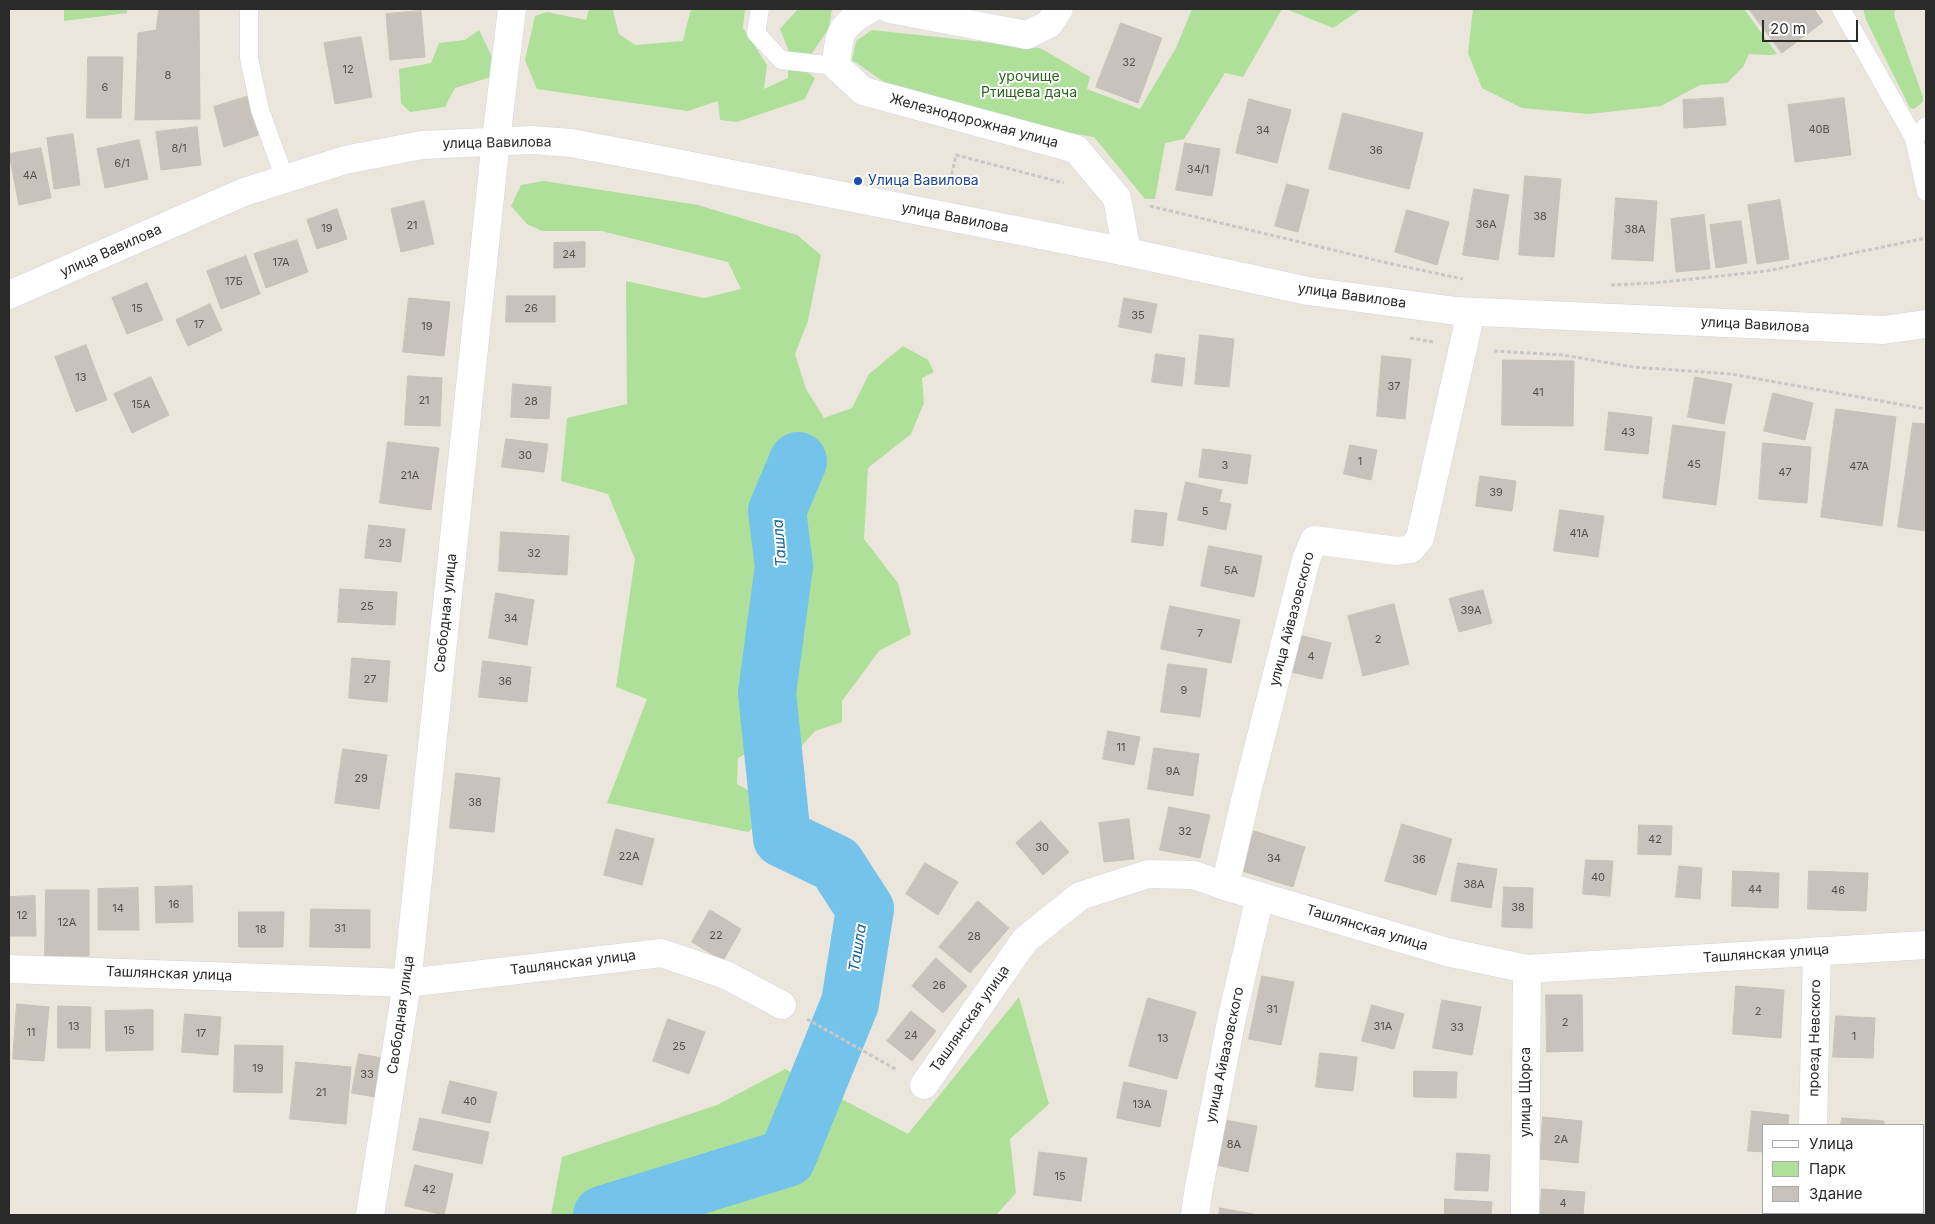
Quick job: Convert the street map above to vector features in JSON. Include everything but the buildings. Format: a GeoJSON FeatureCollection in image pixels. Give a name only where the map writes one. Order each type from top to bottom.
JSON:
{"type":"FeatureCollection","features":[{"type":"Feature","properties":{"kind":"street","name":"Свободная улица"},"geometry":{"type":"LineString","coordinates":[[370,1215],[407,983],[496,140],[512,9]]}},
{"type":"Feature","properties":{"kind":"street"},"geometry":{"type":"LineString","coordinates":[[836,66],[839,36],[854,18],[870,9]]}},
{"type":"Feature","properties":{"kind":"street"},"geometry":{"type":"LineString","coordinates":[[890,9],[1027,35],[1049,24],[1059,9]]}},
{"type":"Feature","properties":{"kind":"street","name":"Железнодорожная улица"},"geometry":{"type":"LineString","coordinates":[[836,66],[863,91],[1076,149],[1117,198],[1127,252]]}},
{"type":"Feature","properties":{"kind":"street","name":"улица Вавилова"},"geometry":{"type":"LineString","coordinates":[[9,295],[244,192],[345,160],[412,147],[496,140],[532,140],[571,143],[1127,252],[1308,291],[1456,311],[1883,330],[1926,324]]}},
{"type":"Feature","properties":{"kind":"street","name":"улица Айвазовского"},"geometry":{"type":"LineString","coordinates":[[1225,886],[1304,570],[1314,540],[1397,551],[1411,549],[1420,538],[1471,312]]}},
{"type":"Feature","properties":{"kind":"street","name":"Ташлянская улица"},"geometry":{"type":"LineString","coordinates":[[924,1085],[1025,940],[1080,896],[1148,874],[1194,875],[1446,952],[1527,969],[1926,944]]}},
{"type":"Feature","properties":{"kind":"street","name":"улица Айвазовского"},"geometry":{"type":"LineString","coordinates":[[1195,1215],[1232,1017],[1260,896]]}},
{"type":"Feature","properties":{"kind":"street","name":"проезд Невского"},"geometry":{"type":"LineString","coordinates":[[1813,1124],[1817,951]]}},
{"type":"Feature","properties":{"kind":"street","name":"Ташлянская улица"},"geometry":{"type":"LineString","coordinates":[[9,969],[407,983],[661,952],[726,975],[782,1005]]}},
{"type":"Feature","properties":{"kind":"street","name":"улица Щорса"},"geometry":{"type":"LineString","coordinates":[[1525,1215],[1527,969]]}},
{"type":"Feature","properties":{"kind":"lane"},"geometry":{"type":"LineString","coordinates":[[248,9],[249,58],[260,110],[285,179]]}},
{"type":"Feature","properties":{"kind":"lane"},"geometry":{"type":"LineString","coordinates":[[760,9],[756,33],[781,60],[836,66]]}},
{"type":"Feature","properties":{"kind":"lane"},"geometry":{"type":"LineString","coordinates":[[1841,9],[1920,132],[1926,192]]}},
{"type":"Feature","properties":{"kind":"path","name":"Ташлянская улица"},"geometry":{"type":"LineString","coordinates":[[782,1005],[924,1085]]}},
{"type":"Feature","properties":{"kind":"green space"},"geometry":{"type":"Polygon","coordinates":[[[64,9],[127,9],[127,13],[64,21],[64,9]]]}},
{"type":"Feature","properties":{"kind":"green space"},"geometry":{"type":"Polygon","coordinates":[[[589,9],[615,9],[613,11],[619,34],[635,45],[683,41],[690,12],[693,9],[745,9],[743,28],[767,65],[764,89],[788,78],[788,49],[780,29],[798,9],[832,9],[829,28],[802,68],[815,78],[805,99],[737,122],[720,120],[718,101],[688,111],[537,89],[525,60],[535,16],[547,12],[586,20],[589,9]]]}},
{"type":"Feature","properties":{"kind":"green space","name":"урочище Ртищева дача"},"geometry":{"type":"Polygon","coordinates":[[[1192,9],[1282,9],[1243,77],[1225,73],[1184,139],[1165,143],[1155,199],[1145,199],[1094,137],[1070,133],[896,90],[852,60],[856,41],[872,30],[1040,48],[1090,77],[1087,89],[1140,109],[1176,48],[1192,9]]]}},
{"type":"Feature","properties":{"kind":"green space"},"geometry":{"type":"Polygon","coordinates":[[[1286,9],[1361,9],[1333,28],[1286,9]]]}},
{"type":"Feature","properties":{"kind":"green space"},"geometry":{"type":"Polygon","coordinates":[[[1473,9],[1744,9],[1777,54],[1749,54],[1743,67],[1727,83],[1700,85],[1661,106],[1589,114],[1522,108],[1482,88],[1468,53],[1473,9]]]}},
{"type":"Feature","properties":{"kind":"green space"},"geometry":{"type":"Polygon","coordinates":[[[1863,9],[1896,9],[1894,14],[1896,21],[1923,97],[1923,102],[1914,109],[1910,108],[1866,20],[1863,9]]]}},
{"type":"Feature","properties":{"kind":"green space"},"geometry":{"type":"Polygon","coordinates":[[[479,30],[493,59],[491,77],[455,88],[445,107],[410,112],[401,103],[399,69],[431,63],[439,43],[465,40],[479,30]]]}},
{"type":"Feature","properties":{"kind":"green space"},"geometry":{"type":"Polygon","coordinates":[[[544,181],[698,205],[797,235],[821,255],[808,321],[795,354],[806,389],[824,418],[852,408],[869,374],[903,346],[928,360],[934,372],[922,378],[924,403],[911,434],[868,468],[864,539],[898,583],[911,634],[879,651],[842,701],[842,722],[815,731],[798,750],[765,743],[738,758],[737,784],[777,807],[748,832],[607,803],[647,699],[616,687],[635,559],[608,494],[561,481],[567,418],[627,404],[626,281],[704,298],[741,289],[728,262],[601,231],[542,231],[527,224],[511,206],[521,185],[544,181]]]}},
{"type":"Feature","properties":{"kind":"green space"},"geometry":{"type":"Polygon","coordinates":[[[1019,997],[1049,1104],[1010,1139],[1016,1193],[996,1215],[551,1215],[562,1157],[717,1105],[785,1069],[908,1134],[1019,997]]]}},
{"type":"Feature","properties":{"kind":"waterway","name":"Ташла"},"geometry":{"type":"LineString","coordinates":[[602,1215],[787,1158],[850,1003],[865,909],[836,864],[782,838],[767,693],[784,566],[777,511],[798,461]]}},
{"type":"Feature","properties":{"kind":"place","name":"Улица Вавилова"},"geometry":{"type":"Point","coordinates":[858,181]}}]}
